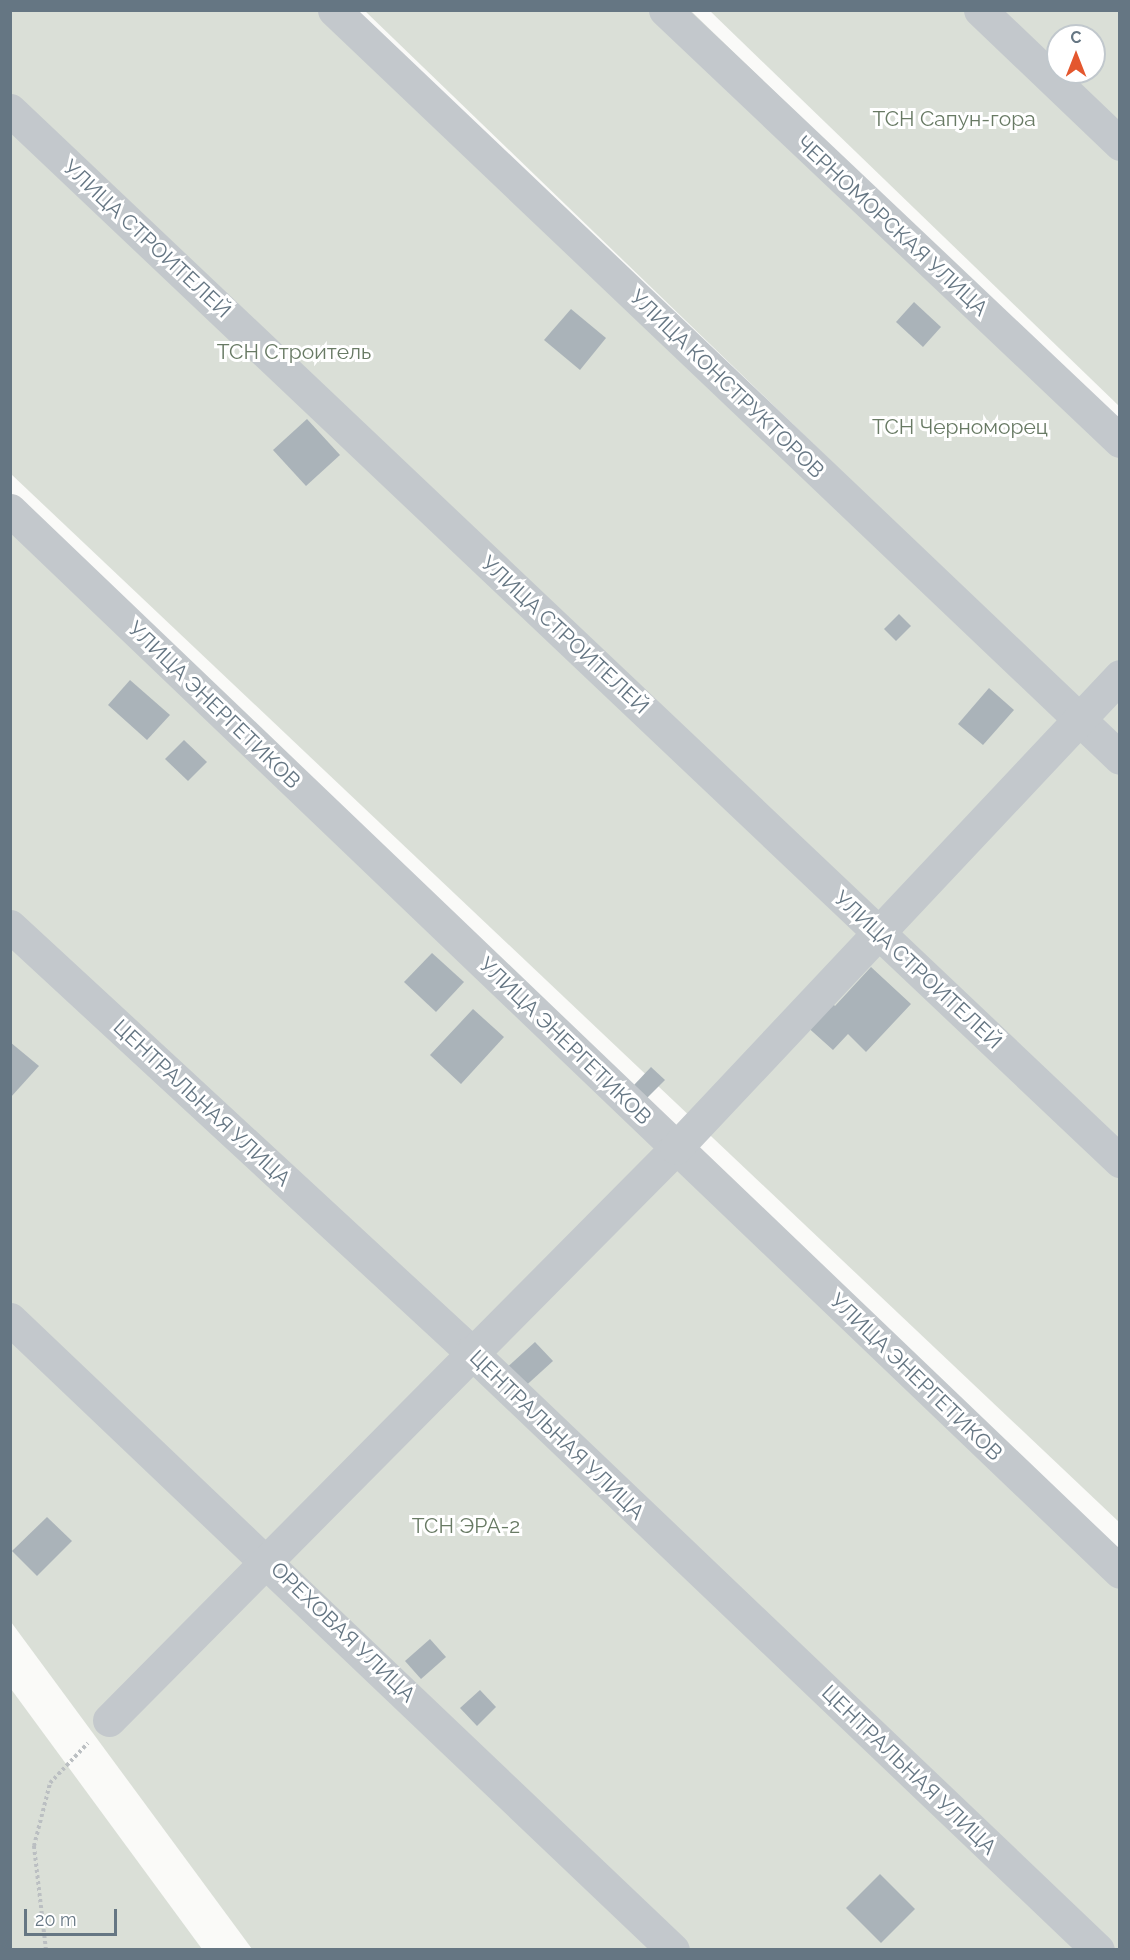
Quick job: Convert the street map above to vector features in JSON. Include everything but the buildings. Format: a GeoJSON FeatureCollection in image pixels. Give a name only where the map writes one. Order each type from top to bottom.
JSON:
{"type":"FeatureCollection","features":[{"type":"Feature","properties":{"kind":"lane","name":"УЛИЦА КОНСТРУКТОРОВ"},"geometry":{"type":"LineString","coordinates":[[334,10],[1119,758]]}},
{"type":"Feature","properties":{"kind":"lane","name":"ЧЕРНОМОРСКАЯ УЛИЦА"},"geometry":{"type":"LineString","coordinates":[[666,10],[1119,441]]}},
{"type":"Feature","properties":{"kind":"lane"},"geometry":{"type":"LineString","coordinates":[[980,10],[1119,144]]}},
{"type":"Feature","properties":{"kind":"lane","name":"УЛИЦА СТРОИТЕЛЕЙ"},"geometry":{"type":"LineString","coordinates":[[10,110],[1119,1161]]}},
{"type":"Feature","properties":{"kind":"lane","name":"УЛИЦА ЭНЕРГЕТИКОВ"},"geometry":{"type":"LineString","coordinates":[[10,510],[1119,1572]]}},
{"type":"Feature","properties":{"kind":"lane"},"geometry":{"type":"LineString","coordinates":[[109,1720],[270,1562],[471,1352],[676,1148],[1119,676]]}},
{"type":"Feature","properties":{"kind":"lane","name":"ЦЕНТРАЛЬНАЯ УЛИЦА"},"geometry":{"type":"LineString","coordinates":[[10,926],[471,1352],[1098,1950]]}},
{"type":"Feature","properties":{"kind":"lane","name":"ОРЕХОВАЯ УЛИЦА"},"geometry":{"type":"LineString","coordinates":[[10,1319],[270,1562],[673,1950]]}},
{"type":"Feature","properties":{"kind":"path"},"geometry":{"type":"LineString","coordinates":[[46,1950],[41,1947],[34,1846],[50,1783],[109,1720]]}},
{"type":"Feature","properties":{"kind":"green space","name":"ТСН Строитель"},"geometry":{"type":"Polygon","coordinates":[[[10,11],[349,11],[1119,757],[1119,1522],[11,474],[10,11]]]}},
{"type":"Feature","properties":{"kind":"green space","name":"ТСН Черноморец"},"geometry":{"type":"Polygon","coordinates":[[[365,11],[691,11],[1119,424],[1119,739],[365,11]]]}},
{"type":"Feature","properties":{"kind":"green space","name":"ТСН Сапун-гора"},"geometry":{"type":"Polygon","coordinates":[[[710,11],[972,11],[1119,152],[1119,406],[710,11]]]}},
{"type":"Feature","properties":{"kind":"green space"},"geometry":{"type":"Polygon","coordinates":[[[997,11],[1119,11],[1119,127],[1074,84],[1106,84],[1106,24],[1046,24],[1046,57],[997,11]]]}},
{"type":"Feature","properties":{"kind":"green space","name":"ТСН ЭРА-2"},"geometry":{"type":"Polygon","coordinates":[[[10,519],[1119,1560],[1119,1949],[252,1949],[11,1622],[10,519]]]}},
{"type":"Feature","properties":{"kind":"green space"},"geometry":{"type":"Polygon","coordinates":[[[11,1689],[202,1949],[11,1949],[11,1689]]]}}]}
